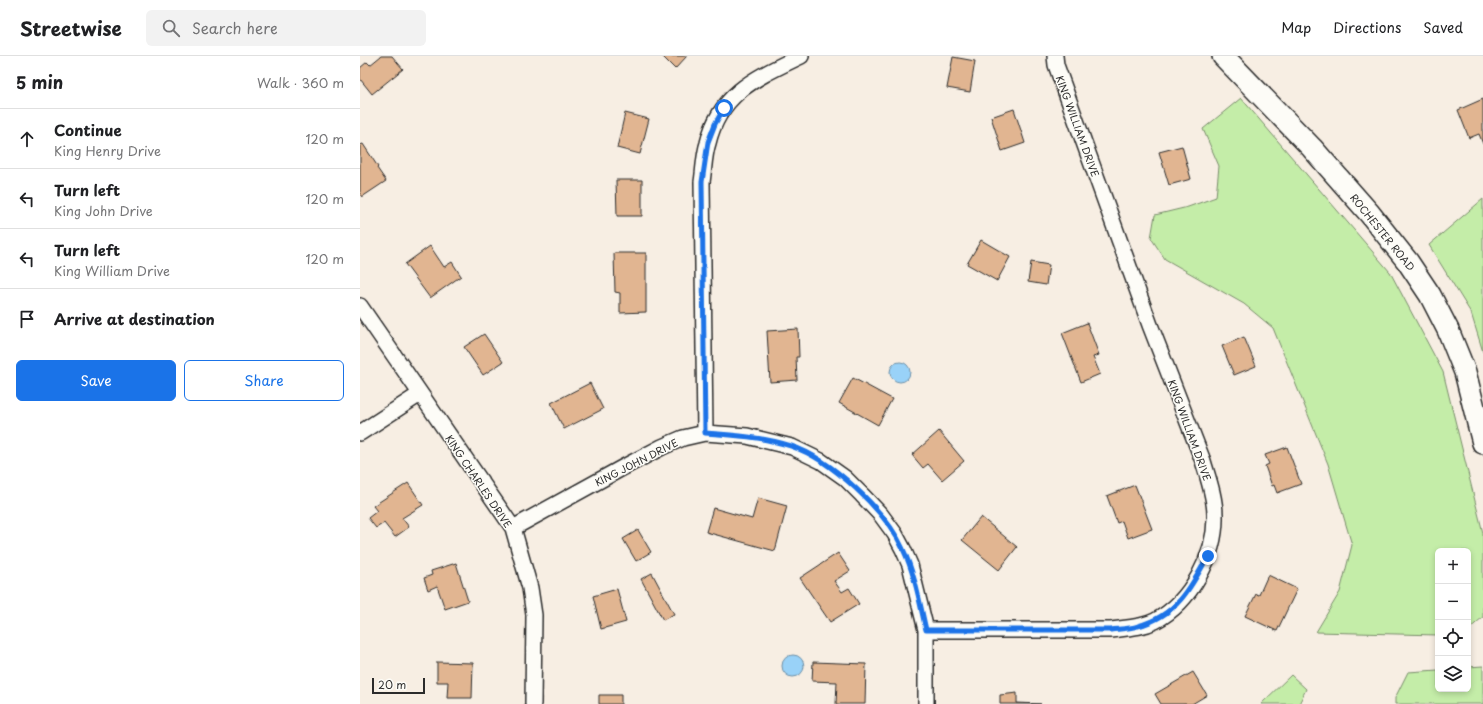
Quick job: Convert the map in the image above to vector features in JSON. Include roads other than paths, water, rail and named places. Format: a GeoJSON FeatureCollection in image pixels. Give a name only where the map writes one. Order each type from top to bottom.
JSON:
{"type":"FeatureCollection","features":[{"type":"Feature","properties":{"kind":"street"},"geometry":{"type":"LineString","coordinates":[[705,433],[702,182],[708,142],[715,124],[724,108],[734,96],[747,84],[760,76],[801,56]]}},
{"type":"Feature","properties":{"kind":"street","name":"KING WILLIAM DRIVE"},"geometry":{"type":"LineString","coordinates":[[926,630],[1111,630],[1138,627],[1154,621],[1170,612],[1183,599],[1195,582],[1208,556],[1214,529],[1215,514],[1210,484],[1203,461],[1150,325],[1056,66],[1055,56]]}},
{"type":"Feature","properties":{"kind":"street","name":"ROCHESTER ROAD"},"geometry":{"type":"LineString","coordinates":[[1223,56],[1312,148],[1370,214],[1408,262],[1430,295],[1448,330],[1465,372],[1483,443]]}},
{"type":"Feature","properties":{"kind":"street","name":"KING CHARLES DRIVE"},"geometry":{"type":"LineString","coordinates":[[360,306],[513,528],[530,588],[534,615],[533,704]]}},
{"type":"Feature","properties":{"kind":"street"},"geometry":{"type":"LineString","coordinates":[[360,433],[420,394]]}},
{"type":"Feature","properties":{"kind":"street","name":"KING JOHN DRIVE"},"geometry":{"type":"LineString","coordinates":[[513,528],[662,447],[683,438],[705,433],[746,436],[792,446],[821,461],[845,478],[881,515],[895,534],[903,549],[910,566],[926,630],[926,704]]}},
{"type":"Feature","properties":{"kind":"water"},"geometry":{"type":"Polygon","coordinates":[[[900,362],[907,365],[910,372],[907,379],[900,382],[893,379],[890,372],[893,365],[900,362]]]}},
{"type":"Feature","properties":{"kind":"water"},"geometry":{"type":"Polygon","coordinates":[[[793,655],[801,658],[804,666],[801,674],[793,677],[785,674],[782,666],[785,658],[793,655]]]}}]}
